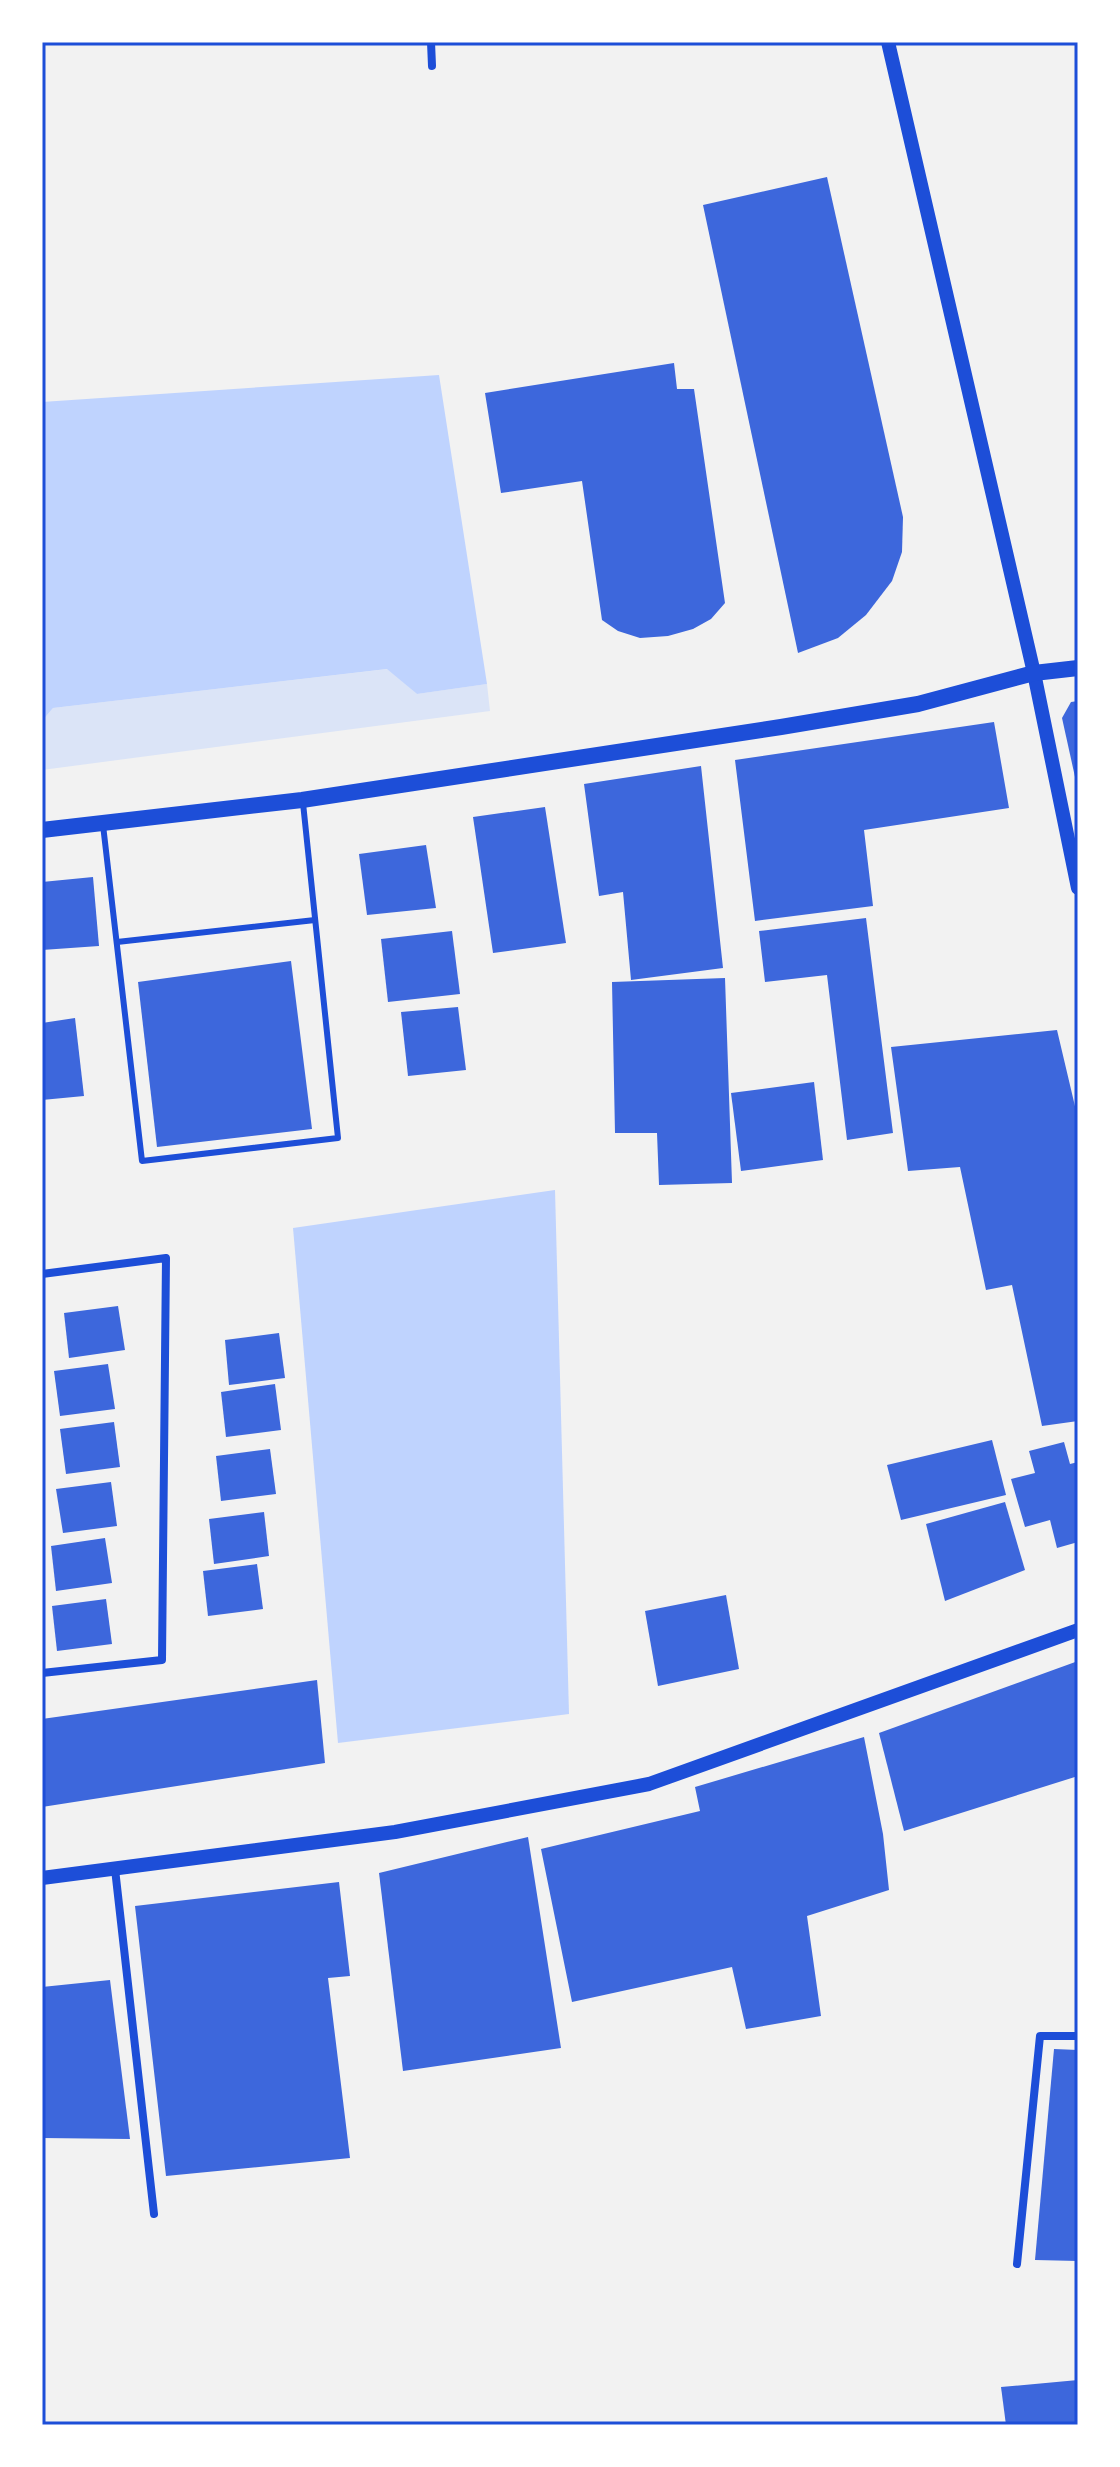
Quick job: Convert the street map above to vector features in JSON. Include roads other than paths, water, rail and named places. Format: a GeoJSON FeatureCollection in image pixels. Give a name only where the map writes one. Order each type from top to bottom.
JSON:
{"type":"FeatureCollection","features":[{"type":"Feature","properties":{"kind":"main road"},"geometry":{"type":"LineString","coordinates":[[42,830],[302,800],[918,704],[1034,673],[1078,668]]}},
{"type":"Feature","properties":{"kind":"street"},"geometry":{"type":"LineString","coordinates":[[431,42],[432,66]]}},
{"type":"Feature","properties":{"kind":"street"},"geometry":{"type":"LineString","coordinates":[[888,42],[1034,673],[1078,888]]}},
{"type":"Feature","properties":{"kind":"street"},"geometry":{"type":"LineString","coordinates":[[42,1274],[166,1258],[162,1660],[42,1673]]}},
{"type":"Feature","properties":{"kind":"street"},"geometry":{"type":"LineString","coordinates":[[42,1878],[395,1832],[649,1784],[1078,1630]]}},
{"type":"Feature","properties":{"kind":"street"},"geometry":{"type":"LineString","coordinates":[[115,1869],[154,2214]]}},
{"type":"Feature","properties":{"kind":"street"},"geometry":{"type":"LineString","coordinates":[[1017,2264],[1040,2036],[1078,2036]]}},
{"type":"Feature","properties":{"kind":"lane"},"geometry":{"type":"LineString","coordinates":[[102,823],[142,1161],[338,1138],[302,800]]}},
{"type":"Feature","properties":{"kind":"lane"},"geometry":{"type":"LineString","coordinates":[[117,942],[315,920]]}},
{"type":"Feature","properties":{"kind":"water"},"geometry":{"type":"Polygon","coordinates":[[[439,375],[487,684],[417,694],[387,669],[53,708],[42,721],[42,402],[439,375]]]}},
{"type":"Feature","properties":{"kind":"water"},"geometry":{"type":"Polygon","coordinates":[[[555,1190],[569,1714],[338,1743],[293,1228],[555,1190]]]}}]}
